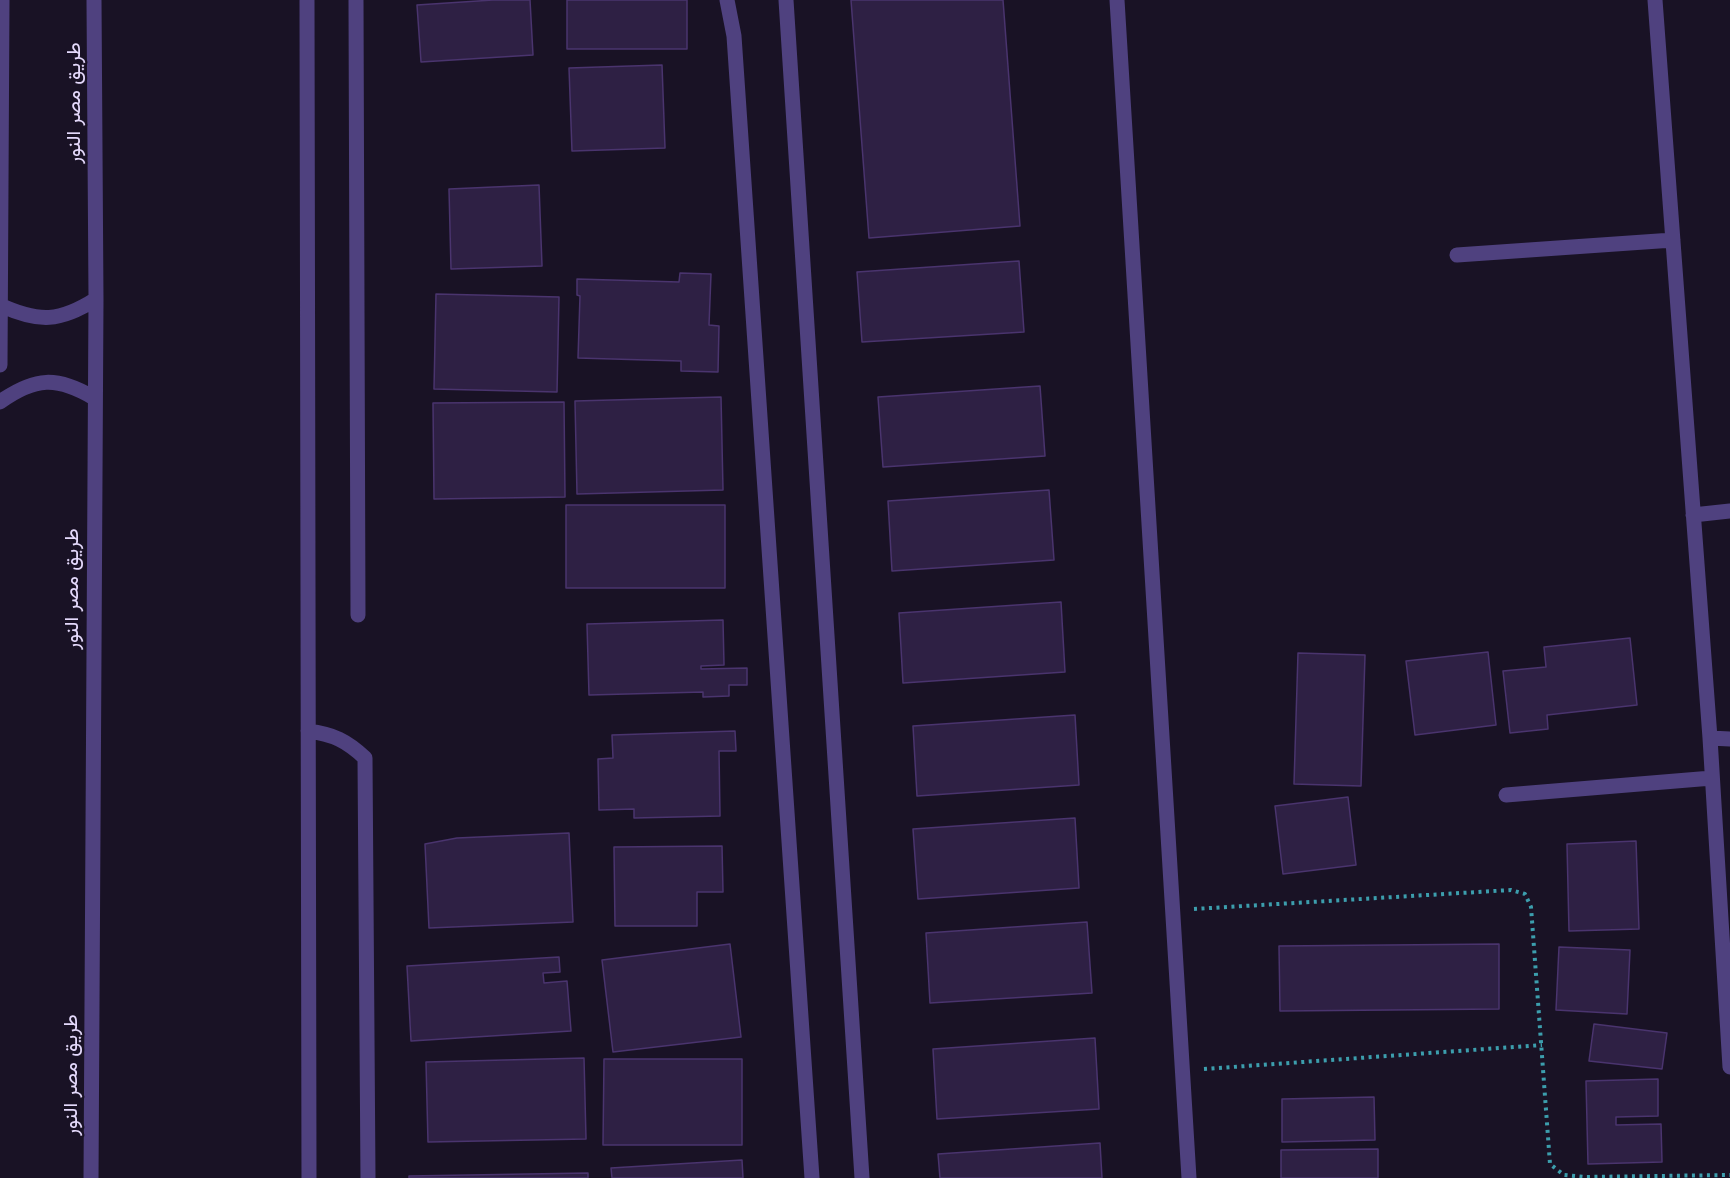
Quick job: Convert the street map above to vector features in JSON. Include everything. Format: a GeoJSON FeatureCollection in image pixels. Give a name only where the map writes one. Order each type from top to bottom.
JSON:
{"type":"FeatureCollection","features":[{"type":"Feature","properties":{"kind":"street"},"geometry":{"type":"LineString","coordinates":[[0,365],[2,0]]}},
{"type":"Feature","properties":{"kind":"street","name":"طريق مصر النور"},"geometry":{"type":"LineString","coordinates":[[91,1178],[96,299],[94,0]]}},
{"type":"Feature","properties":{"kind":"street"},"geometry":{"type":"LineString","coordinates":[[307,0],[309,1178]]}},
{"type":"Feature","properties":{"kind":"street"},"geometry":{"type":"LineString","coordinates":[[356,0],[358,615]]}},
{"type":"Feature","properties":{"kind":"street"},"geometry":{"type":"LineString","coordinates":[[728,0],[734,36],[812,1178]]}},
{"type":"Feature","properties":{"kind":"street"},"geometry":{"type":"LineString","coordinates":[[786,0],[862,1178]]}},
{"type":"Feature","properties":{"kind":"street"},"geometry":{"type":"LineString","coordinates":[[1117,0],[1189,1178]]}},
{"type":"Feature","properties":{"kind":"street"},"geometry":{"type":"LineString","coordinates":[[1655,0],[1712,778],[1726,923],[1730,1067]]}},
{"type":"Feature","properties":{"kind":"street"},"geometry":{"type":"LineString","coordinates":[[1456,255],[1673,240]]}},
{"type":"Feature","properties":{"kind":"street"},"geometry":{"type":"LineString","coordinates":[[0,305],[24,316],[50,319],[74,313],[96,299]]}},
{"type":"Feature","properties":{"kind":"street"},"geometry":{"type":"LineString","coordinates":[[0,402],[21,387],[46,381],[72,385],[94,398]]}},
{"type":"Feature","properties":{"kind":"street"},"geometry":{"type":"LineString","coordinates":[[1693,515],[1730,511]]}},
{"type":"Feature","properties":{"kind":"street"},"geometry":{"type":"LineString","coordinates":[[308,730],[330,734],[350,743],[365,758],[368,1178]]}},
{"type":"Feature","properties":{"kind":"street"},"geometry":{"type":"LineString","coordinates":[[1710,738],[1730,739]]}},
{"type":"Feature","properties":{"kind":"street"},"geometry":{"type":"LineString","coordinates":[[1506,795],[1712,778]]}},
{"type":"Feature","properties":{"kind":"path"},"geometry":{"type":"LineString","coordinates":[[1172,910],[1511,890],[1525,894],[1531,908],[1551,1164],[1564,1175],[1730,1175]]}},
{"type":"Feature","properties":{"kind":"path"},"geometry":{"type":"LineString","coordinates":[[1182,1071],[1542,1045]]}},
{"type":"Feature","properties":{"kind":"building"},"geometry":{"type":"Polygon","coordinates":[[[530,0],[533,55],[421,62],[417,5],[530,0]]]}},
{"type":"Feature","properties":{"kind":"building"},"geometry":{"type":"Polygon","coordinates":[[[567,0],[687,0],[687,49],[567,49],[567,0]]]}},
{"type":"Feature","properties":{"kind":"building"},"geometry":{"type":"Polygon","coordinates":[[[851,0],[1003,0],[1020,226],[869,238],[851,0]]]}},
{"type":"Feature","properties":{"kind":"building"},"geometry":{"type":"Polygon","coordinates":[[[662,65],[665,148],[572,151],[569,68],[662,65]]]}},
{"type":"Feature","properties":{"kind":"building"},"geometry":{"type":"Polygon","coordinates":[[[539,185],[542,266],[451,269],[449,189],[539,185]]]}},
{"type":"Feature","properties":{"kind":"building"},"geometry":{"type":"Polygon","coordinates":[[[1019,261],[1024,332],[862,342],[857,272],[1019,261]]]}},
{"type":"Feature","properties":{"kind":"building"},"geometry":{"type":"Polygon","coordinates":[[[680,273],[711,274],[709,325],[719,326],[718,372],[681,371],[681,361],[578,358],[580,296],[577,295],[577,279],[679,282],[680,273]]]}},
{"type":"Feature","properties":{"kind":"building"},"geometry":{"type":"Polygon","coordinates":[[[436,294],[559,297],[557,392],[434,389],[436,294]]]}},
{"type":"Feature","properties":{"kind":"building"},"geometry":{"type":"Polygon","coordinates":[[[1040,386],[1045,456],[883,467],[878,397],[1040,386]]]}},
{"type":"Feature","properties":{"kind":"building"},"geometry":{"type":"Polygon","coordinates":[[[721,397],[723,490],[577,494],[575,401],[721,397]]]}},
{"type":"Feature","properties":{"kind":"building"},"geometry":{"type":"Polygon","coordinates":[[[564,402],[565,497],[434,499],[433,403],[564,402]]]}},
{"type":"Feature","properties":{"kind":"building"},"geometry":{"type":"Polygon","coordinates":[[[1049,490],[1054,560],[892,571],[888,501],[1049,490]]]}},
{"type":"Feature","properties":{"kind":"building"},"geometry":{"type":"Polygon","coordinates":[[[566,505],[725,505],[725,588],[566,588],[566,505]]]}},
{"type":"Feature","properties":{"kind":"building"},"geometry":{"type":"Polygon","coordinates":[[[1061,602],[1065,672],[903,683],[899,613],[1061,602]]]}},
{"type":"Feature","properties":{"kind":"building"},"geometry":{"type":"Polygon","coordinates":[[[723,620],[724,665],[701,666],[701,669],[747,668],[747,685],[729,685],[729,696],[703,697],[703,692],[589,695],[587,624],[723,620]]]}},
{"type":"Feature","properties":{"kind":"building"},"geometry":{"type":"Polygon","coordinates":[[[1630,638],[1637,705],[1547,715],[1548,729],[1510,733],[1503,671],[1546,667],[1544,647],[1630,638]]]}},
{"type":"Feature","properties":{"kind":"building"},"geometry":{"type":"Polygon","coordinates":[[[1488,652],[1496,725],[1415,735],[1406,661],[1488,652]]]}},
{"type":"Feature","properties":{"kind":"building"},"geometry":{"type":"Polygon","coordinates":[[[1298,653],[1365,655],[1361,786],[1294,784],[1298,653]]]}},
{"type":"Feature","properties":{"kind":"building"},"geometry":{"type":"Polygon","coordinates":[[[1075,715],[1079,785],[917,796],[913,726],[1075,715]]]}},
{"type":"Feature","properties":{"kind":"building"},"geometry":{"type":"Polygon","coordinates":[[[735,731],[736,751],[719,751],[720,816],[634,818],[634,809],[599,810],[598,759],[613,758],[612,735],[735,731]]]}},
{"type":"Feature","properties":{"kind":"building"},"geometry":{"type":"Polygon","coordinates":[[[1348,797],[1356,865],[1283,874],[1275,806],[1348,797]]]}},
{"type":"Feature","properties":{"kind":"building"},"geometry":{"type":"Polygon","coordinates":[[[1075,818],[1079,888],[918,899],[913,829],[1075,818]]]}},
{"type":"Feature","properties":{"kind":"building"},"geometry":{"type":"Polygon","coordinates":[[[569,833],[573,922],[429,928],[425,844],[457,838],[569,833]]]}},
{"type":"Feature","properties":{"kind":"building"},"geometry":{"type":"Polygon","coordinates":[[[1636,841],[1639,929],[1569,931],[1567,844],[1636,841]]]}},
{"type":"Feature","properties":{"kind":"building"},"geometry":{"type":"Polygon","coordinates":[[[722,846],[723,892],[697,892],[697,926],[615,926],[614,847],[722,846]]]}},
{"type":"Feature","properties":{"kind":"building"},"geometry":{"type":"Polygon","coordinates":[[[1087,922],[1092,993],[930,1003],[926,933],[1087,922]]]}},
{"type":"Feature","properties":{"kind":"building"},"geometry":{"type":"Polygon","coordinates":[[[730,944],[741,1037],[613,1052],[602,960],[730,944]]]}},
{"type":"Feature","properties":{"kind":"building"},"geometry":{"type":"Polygon","coordinates":[[[1499,944],[1499,1009],[1280,1011],[1279,946],[1499,944]]]}},
{"type":"Feature","properties":{"kind":"building"},"geometry":{"type":"Polygon","coordinates":[[[1559,947],[1630,950],[1627,1014],[1556,1010],[1559,947]]]}},
{"type":"Feature","properties":{"kind":"building"},"geometry":{"type":"Polygon","coordinates":[[[559,957],[560,972],[543,973],[544,983],[567,981],[571,1031],[411,1041],[407,966],[559,957]]]}},
{"type":"Feature","properties":{"kind":"building"},"geometry":{"type":"Polygon","coordinates":[[[1594,1024],[1667,1033],[1662,1069],[1589,1061],[1594,1024]]]}},
{"type":"Feature","properties":{"kind":"building"},"geometry":{"type":"Polygon","coordinates":[[[1095,1038],[1099,1109],[937,1119],[933,1049],[1095,1038]]]}},
{"type":"Feature","properties":{"kind":"building"},"geometry":{"type":"Polygon","coordinates":[[[584,1058],[586,1139],[428,1142],[426,1062],[584,1058]]]}},
{"type":"Feature","properties":{"kind":"building"},"geometry":{"type":"Polygon","coordinates":[[[604,1059],[742,1059],[742,1145],[603,1145],[604,1059]]]}},
{"type":"Feature","properties":{"kind":"building"},"geometry":{"type":"Polygon","coordinates":[[[1658,1079],[1658,1116],[1616,1117],[1616,1125],[1661,1124],[1662,1162],[1588,1164],[1586,1081],[1658,1079]]]}},
{"type":"Feature","properties":{"kind":"building"},"geometry":{"type":"Polygon","coordinates":[[[1374,1097],[1375,1140],[1282,1142],[1282,1099],[1374,1097]]]}},
{"type":"Feature","properties":{"kind":"building"},"geometry":{"type":"Polygon","coordinates":[[[1100,1143],[1102,1178],[940,1178],[938,1154],[1100,1143]]]}},
{"type":"Feature","properties":{"kind":"building"},"geometry":{"type":"Polygon","coordinates":[[[1378,1149],[1378,1178],[1281,1178],[1281,1150],[1378,1149]]]}},
{"type":"Feature","properties":{"kind":"building"},"geometry":{"type":"Polygon","coordinates":[[[742,1160],[743,1178],[612,1178],[611,1168],[742,1160]]]}},
{"type":"Feature","properties":{"kind":"building"},"geometry":{"type":"Polygon","coordinates":[[[588,1173],[588,1178],[409,1178],[409,1176],[588,1173]]]}}]}
